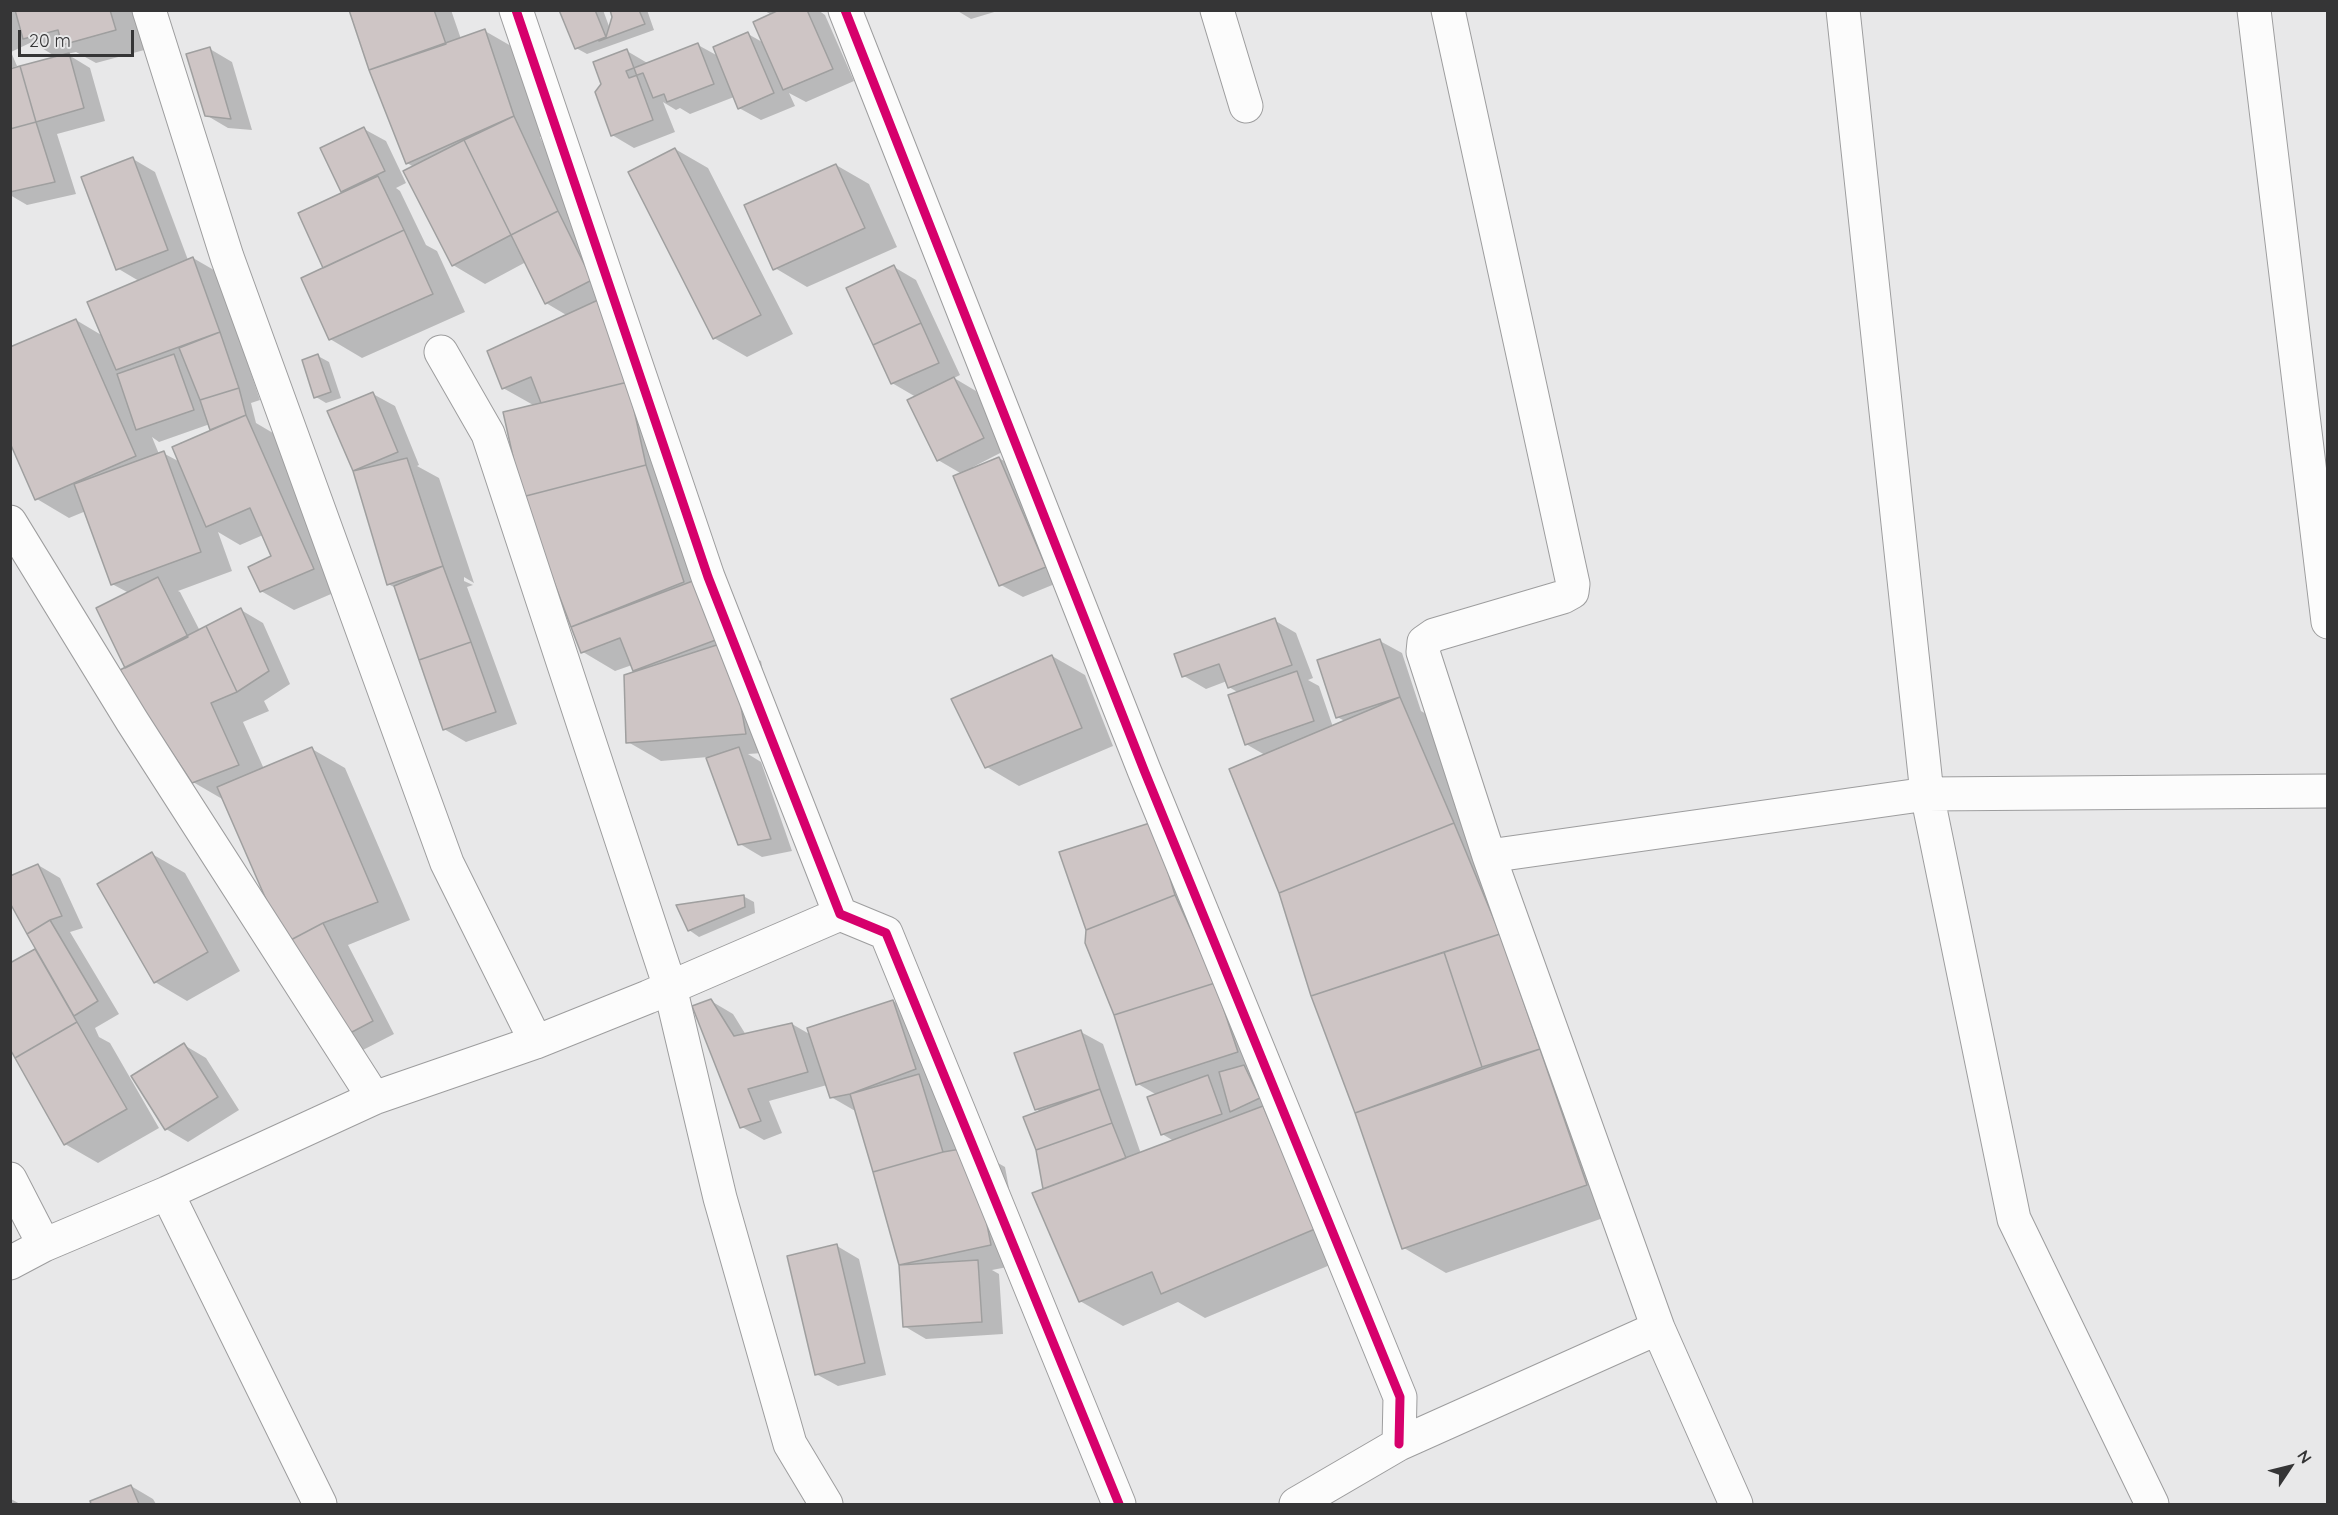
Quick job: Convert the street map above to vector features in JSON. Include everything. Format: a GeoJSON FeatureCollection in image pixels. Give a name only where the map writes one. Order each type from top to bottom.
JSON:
{"type":"FeatureCollection","features":[{"type":"Feature","properties":{"kind":"street"},"geometry":{"type":"LineString","coordinates":[[149,10],[227,256],[447,863],[536,1042]]}},
{"type":"Feature","properties":{"kind":"street"},"geometry":{"type":"LineString","coordinates":[[516,10],[708,577],[840,914]]}},
{"type":"Feature","properties":{"kind":"street"},"geometry":{"type":"LineString","coordinates":[[845,10],[1144,770],[1400,1397],[1399,1444]]}},
{"type":"Feature","properties":{"kind":"street"},"geometry":{"type":"LineString","coordinates":[[1216,10],[1246,106]]}},
{"type":"Feature","properties":{"kind":"street"},"geometry":{"type":"LineString","coordinates":[[1448,10],[1573,584],[1572,592],[1563,597],[1434,635],[1424,642],[1423,652],[1489,856],[1659,1328],[1736,1504]]}},
{"type":"Feature","properties":{"kind":"street"},"geometry":{"type":"LineString","coordinates":[[1843,10],[1927,794],[2014,1219],[2152,1504]]}},
{"type":"Feature","properties":{"kind":"street"},"geometry":{"type":"LineString","coordinates":[[2254,10],[2328,622]]}},
{"type":"Feature","properties":{"kind":"street"},"geometry":{"type":"LineString","coordinates":[[441,352],[488,434],[670,987],[720,1198],[790,1444],[825,1504]]}},
{"type":"Feature","properties":{"kind":"street"},"geometry":{"type":"LineString","coordinates":[[10,522],[132,721],[374,1098]]}},
{"type":"Feature","properties":{"kind":"street"},"geometry":{"type":"LineString","coordinates":[[1489,856],[1927,794],[2328,791]]}},
{"type":"Feature","properties":{"kind":"street"},"geometry":{"type":"LineString","coordinates":[[10,1263],[44,1245],[167,1194],[374,1098],[536,1042],[840,914],[886,933],[1119,1504]]}},
{"type":"Feature","properties":{"kind":"street"},"geometry":{"type":"LineString","coordinates":[[10,1179],[44,1245]]}},
{"type":"Feature","properties":{"kind":"street"},"geometry":{"type":"LineString","coordinates":[[167,1194],[320,1504]]}},
{"type":"Feature","properties":{"kind":"street"},"geometry":{"type":"LineString","coordinates":[[1308,1502],[1399,1444],[1659,1328]]}},
{"type":"Feature","properties":{"kind":"building"},"geometry":{"type":"Polygon","coordinates":[[[15,10],[110,10],[116,30],[62,45],[58,30],[23,39],[15,10]]]}},
{"type":"Feature","properties":{"kind":"building"},"geometry":{"type":"Polygon","coordinates":[[[349,10],[434,10],[446,44],[369,70],[349,10]]]}},
{"type":"Feature","properties":{"kind":"building"},"geometry":{"type":"Polygon","coordinates":[[[559,10],[595,10],[606,37],[575,49],[559,10]]]}},
{"type":"Feature","properties":{"kind":"building"},"geometry":{"type":"Polygon","coordinates":[[[610,10],[639,10],[645,24],[599,41],[606,37],[612,17],[610,10]]]}},
{"type":"Feature","properties":{"kind":"building"},"geometry":{"type":"Polygon","coordinates":[[[779,10],[807,10],[833,69],[783,90],[753,22],[779,10]]]}},
{"type":"Feature","properties":{"kind":"building"},"geometry":{"type":"Polygon","coordinates":[[[485,29],[514,116],[406,164],[369,70],[485,29]]]}},
{"type":"Feature","properties":{"kind":"building"},"geometry":{"type":"Polygon","coordinates":[[[748,32],[774,93],[738,109],[713,47],[748,32]]]}},
{"type":"Feature","properties":{"kind":"building"},"geometry":{"type":"Polygon","coordinates":[[[698,43],[714,84],[667,102],[664,94],[653,98],[643,73],[629,78],[626,71],[698,43]]]}},
{"type":"Feature","properties":{"kind":"building"},"geometry":{"type":"Polygon","coordinates":[[[210,47],[231,119],[205,116],[186,54],[210,47]]]}},
{"type":"Feature","properties":{"kind":"building"},"geometry":{"type":"Polygon","coordinates":[[[627,49],[653,120],[611,136],[595,92],[601,84],[593,62],[627,49]]]}},
{"type":"Feature","properties":{"kind":"building"},"geometry":{"type":"Polygon","coordinates":[[[69,53],[84,108],[36,122],[20,66],[69,53]]]}},
{"type":"Feature","properties":{"kind":"building"},"geometry":{"type":"Polygon","coordinates":[[[20,66],[36,122],[10,129],[10,69],[20,66]]]}},
{"type":"Feature","properties":{"kind":"building"},"geometry":{"type":"Polygon","coordinates":[[[514,116],[558,211],[511,235],[464,140],[514,116]]]}},
{"type":"Feature","properties":{"kind":"building"},"geometry":{"type":"Polygon","coordinates":[[[36,122],[55,182],[10,192],[10,129],[36,122]]]}},
{"type":"Feature","properties":{"kind":"building"},"geometry":{"type":"Polygon","coordinates":[[[364,127],[385,171],[341,192],[320,148],[364,127]]]}},
{"type":"Feature","properties":{"kind":"building"},"geometry":{"type":"Polygon","coordinates":[[[464,140],[511,235],[452,266],[403,171],[464,140]]]}},
{"type":"Feature","properties":{"kind":"building"},"geometry":{"type":"Polygon","coordinates":[[[675,148],[761,315],[713,339],[628,172],[675,148]]]}},
{"type":"Feature","properties":{"kind":"building"},"geometry":{"type":"Polygon","coordinates":[[[133,157],[168,250],[116,270],[81,177],[133,157]]]}},
{"type":"Feature","properties":{"kind":"building"},"geometry":{"type":"Polygon","coordinates":[[[836,164],[865,228],[773,270],[744,205],[836,164]]]}},
{"type":"Feature","properties":{"kind":"building"},"geometry":{"type":"Polygon","coordinates":[[[378,176],[404,230],[323,268],[298,213],[378,176]]]}},
{"type":"Feature","properties":{"kind":"building"},"geometry":{"type":"Polygon","coordinates":[[[558,211],[592,280],[545,304],[511,235],[558,211]]]}},
{"type":"Feature","properties":{"kind":"building"},"geometry":{"type":"Polygon","coordinates":[[[404,230],[433,294],[329,340],[301,278],[404,230]]]}},
{"type":"Feature","properties":{"kind":"building"},"geometry":{"type":"Polygon","coordinates":[[[193,257],[220,332],[116,370],[87,302],[193,257]]]}},
{"type":"Feature","properties":{"kind":"building"},"geometry":{"type":"Polygon","coordinates":[[[894,265],[921,323],[873,345],[846,288],[894,265]]]}},
{"type":"Feature","properties":{"kind":"building"},"geometry":{"type":"Polygon","coordinates":[[[598,300],[628,382],[541,403],[531,377],[502,389],[487,351],[598,300]]]}},
{"type":"Feature","properties":{"kind":"building"},"geometry":{"type":"Polygon","coordinates":[[[76,319],[136,456],[35,500],[10,443],[10,347],[76,319]]]}},
{"type":"Feature","properties":{"kind":"building"},"geometry":{"type":"Polygon","coordinates":[[[921,323],[939,363],[891,384],[873,345],[921,323]]]}},
{"type":"Feature","properties":{"kind":"building"},"geometry":{"type":"Polygon","coordinates":[[[220,332],[239,388],[200,400],[179,348],[220,332]]]}},
{"type":"Feature","properties":{"kind":"building"},"geometry":{"type":"Polygon","coordinates":[[[174,354],[194,410],[136,430],[117,374],[174,354]]]}},
{"type":"Feature","properties":{"kind":"building"},"geometry":{"type":"Polygon","coordinates":[[[318,354],[331,392],[314,398],[302,360],[318,354]]]}},
{"type":"Feature","properties":{"kind":"building"},"geometry":{"type":"Polygon","coordinates":[[[954,377],[984,438],[937,461],[907,400],[954,377]]]}},
{"type":"Feature","properties":{"kind":"building"},"geometry":{"type":"Polygon","coordinates":[[[628,382],[646,465],[522,497],[503,412],[628,382]]]}},
{"type":"Feature","properties":{"kind":"building"},"geometry":{"type":"Polygon","coordinates":[[[239,388],[246,415],[210,430],[200,400],[239,388]]]}},
{"type":"Feature","properties":{"kind":"building"},"geometry":{"type":"Polygon","coordinates":[[[373,392],[398,452],[353,471],[327,411],[373,392]]]}},
{"type":"Feature","properties":{"kind":"building"},"geometry":{"type":"Polygon","coordinates":[[[246,415],[314,569],[260,592],[248,567],[271,556],[250,508],[206,527],[172,447],[246,415]]]}},
{"type":"Feature","properties":{"kind":"building"},"geometry":{"type":"Polygon","coordinates":[[[164,451],[201,552],[111,585],[74,484],[164,451]]]}},
{"type":"Feature","properties":{"kind":"building"},"geometry":{"type":"Polygon","coordinates":[[[999,457],[1046,567],[999,586],[953,476],[999,457]]]}},
{"type":"Feature","properties":{"kind":"building"},"geometry":{"type":"Polygon","coordinates":[[[407,458],[443,566],[387,585],[353,471],[407,458]]]}},
{"type":"Feature","properties":{"kind":"building"},"geometry":{"type":"Polygon","coordinates":[[[646,465],[684,582],[571,627],[522,497],[646,465]]]}},
{"type":"Feature","properties":{"kind":"building"},"geometry":{"type":"Polygon","coordinates":[[[443,566],[471,642],[419,660],[394,586],[443,566]]]}},
{"type":"Feature","properties":{"kind":"building"},"geometry":{"type":"Polygon","coordinates":[[[158,577],[188,637],[125,668],[96,608],[158,577]]]}},
{"type":"Feature","properties":{"kind":"building"},"geometry":{"type":"Polygon","coordinates":[[[698,579],[721,638],[633,671],[620,638],[581,653],[571,627],[698,579]]]}},
{"type":"Feature","properties":{"kind":"building"},"geometry":{"type":"Polygon","coordinates":[[[241,608],[269,671],[237,692],[206,626],[241,608]]]}},
{"type":"Feature","properties":{"kind":"building"},"geometry":{"type":"Polygon","coordinates":[[[1275,618],[1292,665],[1228,688],[1219,664],[1182,677],[1174,654],[1275,618]]]}},
{"type":"Feature","properties":{"kind":"building"},"geometry":{"type":"Polygon","coordinates":[[[206,626],[237,692],[211,703],[239,765],[192,783],[118,671],[206,626]]]}},
{"type":"Feature","properties":{"kind":"building"},"geometry":{"type":"Polygon","coordinates":[[[1380,639],[1400,697],[1336,718],[1317,660],[1380,639]]]}},
{"type":"Feature","properties":{"kind":"building"},"geometry":{"type":"Polygon","coordinates":[[[729,641],[746,734],[626,743],[624,675],[729,641]]]}},
{"type":"Feature","properties":{"kind":"building"},"geometry":{"type":"Polygon","coordinates":[[[471,642],[496,712],[443,730],[419,660],[471,642]]]}},
{"type":"Feature","properties":{"kind":"building"},"geometry":{"type":"Polygon","coordinates":[[[1052,655],[1082,728],[985,768],[951,699],[1052,655]]]}},
{"type":"Feature","properties":{"kind":"building"},"geometry":{"type":"Polygon","coordinates":[[[1297,671],[1314,721],[1245,745],[1228,695],[1297,671]]]}},
{"type":"Feature","properties":{"kind":"building"},"geometry":{"type":"Polygon","coordinates":[[[1400,697],[1454,823],[1279,893],[1229,769],[1400,697]]]}},
{"type":"Feature","properties":{"kind":"building"},"geometry":{"type":"Polygon","coordinates":[[[312,747],[378,902],[323,923],[285,943],[217,787],[312,747]]]}},
{"type":"Feature","properties":{"kind":"building"},"geometry":{"type":"Polygon","coordinates":[[[739,747],[771,839],[738,845],[706,758],[739,747]]]}},
{"type":"Feature","properties":{"kind":"building"},"geometry":{"type":"Polygon","coordinates":[[[1153,822],[1175,895],[1086,930],[1059,852],[1153,822]]]}},
{"type":"Feature","properties":{"kind":"building"},"geometry":{"type":"Polygon","coordinates":[[[1454,823],[1500,934],[1311,996],[1279,893],[1454,823]]]}},
{"type":"Feature","properties":{"kind":"building"},"geometry":{"type":"Polygon","coordinates":[[[152,852],[208,952],[154,983],[97,884],[152,852]]]}},
{"type":"Feature","properties":{"kind":"building"},"geometry":{"type":"Polygon","coordinates":[[[38,864],[62,916],[50,920],[27,934],[10,903],[10,876],[38,864]]]}},
{"type":"Feature","properties":{"kind":"building"},"geometry":{"type":"Polygon","coordinates":[[[744,895],[745,907],[688,931],[676,905],[744,895]]]}},
{"type":"Feature","properties":{"kind":"building"},"geometry":{"type":"Polygon","coordinates":[[[1175,895],[1215,983],[1114,1015],[1085,943],[1086,930],[1175,895]]]}},
{"type":"Feature","properties":{"kind":"building"},"geometry":{"type":"Polygon","coordinates":[[[50,920],[98,1001],[74,1016],[27,934],[50,920]]]}},
{"type":"Feature","properties":{"kind":"building"},"geometry":{"type":"Polygon","coordinates":[[[323,923],[373,1021],[335,1041],[285,943],[323,923]]]}},
{"type":"Feature","properties":{"kind":"building"},"geometry":{"type":"Polygon","coordinates":[[[1500,934],[1540,1049],[1482,1067],[1444,952],[1500,934]]]}},
{"type":"Feature","properties":{"kind":"building"},"geometry":{"type":"Polygon","coordinates":[[[35,949],[77,1022],[15,1058],[10,1049],[10,963],[35,949]]]}},
{"type":"Feature","properties":{"kind":"building"},"geometry":{"type":"Polygon","coordinates":[[[1444,952],[1482,1067],[1355,1113],[1311,996],[1444,952]]]}},
{"type":"Feature","properties":{"kind":"building"},"geometry":{"type":"Polygon","coordinates":[[[1215,983],[1238,1052],[1136,1085],[1114,1015],[1215,983]]]}},
{"type":"Feature","properties":{"kind":"building"},"geometry":{"type":"Polygon","coordinates":[[[711,999],[734,1036],[792,1023],[808,1072],[748,1089],[761,1121],[740,1128],[692,1006],[711,999]]]}},
{"type":"Feature","properties":{"kind":"building"},"geometry":{"type":"Polygon","coordinates":[[[893,1000],[916,1069],[850,1094],[830,1098],[807,1028],[893,1000]]]}},
{"type":"Feature","properties":{"kind":"building"},"geometry":{"type":"Polygon","coordinates":[[[77,1022],[127,1109],[64,1145],[15,1058],[77,1022]]]}},
{"type":"Feature","properties":{"kind":"building"},"geometry":{"type":"Polygon","coordinates":[[[1081,1030],[1100,1089],[1035,1110],[1014,1053],[1081,1030]]]}},
{"type":"Feature","properties":{"kind":"building"},"geometry":{"type":"Polygon","coordinates":[[[184,1043],[218,1097],[165,1130],[131,1076],[184,1043]]]}},
{"type":"Feature","properties":{"kind":"building"},"geometry":{"type":"Polygon","coordinates":[[[1540,1049],[1587,1185],[1402,1249],[1355,1113],[1540,1049]]]}},
{"type":"Feature","properties":{"kind":"building"},"geometry":{"type":"Polygon","coordinates":[[[1244,1065],[1260,1098],[1230,1112],[1219,1072],[1244,1065]]]}},
{"type":"Feature","properties":{"kind":"building"},"geometry":{"type":"Polygon","coordinates":[[[919,1074],[943,1152],[873,1172],[850,1094],[919,1074]]]}},
{"type":"Feature","properties":{"kind":"building"},"geometry":{"type":"Polygon","coordinates":[[[1208,1075],[1222,1114],[1161,1135],[1147,1097],[1208,1075]]]}},
{"type":"Feature","properties":{"kind":"building"},"geometry":{"type":"Polygon","coordinates":[[[1100,1089],[1112,1123],[1036,1150],[1023,1117],[1100,1089]]]}},
{"type":"Feature","properties":{"kind":"building"},"geometry":{"type":"Polygon","coordinates":[[[1263,1106],[1315,1229],[1161,1294],[1152,1272],[1079,1302],[1032,1193],[1263,1106]]]}},
{"type":"Feature","properties":{"kind":"building"},"geometry":{"type":"Polygon","coordinates":[[[1112,1123],[1126,1158],[1043,1189],[1036,1150],[1112,1123]]]}},
{"type":"Feature","properties":{"kind":"building"},"geometry":{"type":"Polygon","coordinates":[[[972,1147],[991,1245],[899,1265],[873,1172],[943,1152],[972,1147]]]}},
{"type":"Feature","properties":{"kind":"building"},"geometry":{"type":"Polygon","coordinates":[[[837,1244],[865,1363],[815,1375],[787,1256],[837,1244]]]}},
{"type":"Feature","properties":{"kind":"building"},"geometry":{"type":"Polygon","coordinates":[[[978,1260],[982,1322],[903,1327],[899,1265],[978,1260]]]}},
{"type":"Feature","properties":{"kind":"building"},"geometry":{"type":"Polygon","coordinates":[[[131,1485],[139,1504],[91,1504],[90,1501],[131,1485]]]}},
{"type":"Feature","properties":{"kind":"cycle path"},"geometry":{"type":"LineString","coordinates":[[516,10],[708,577],[840,914],[886,933],[1119,1504]]}},
{"type":"Feature","properties":{"kind":"cycle path"},"geometry":{"type":"LineString","coordinates":[[845,10],[1144,770],[1400,1397],[1399,1444]]}}]}
